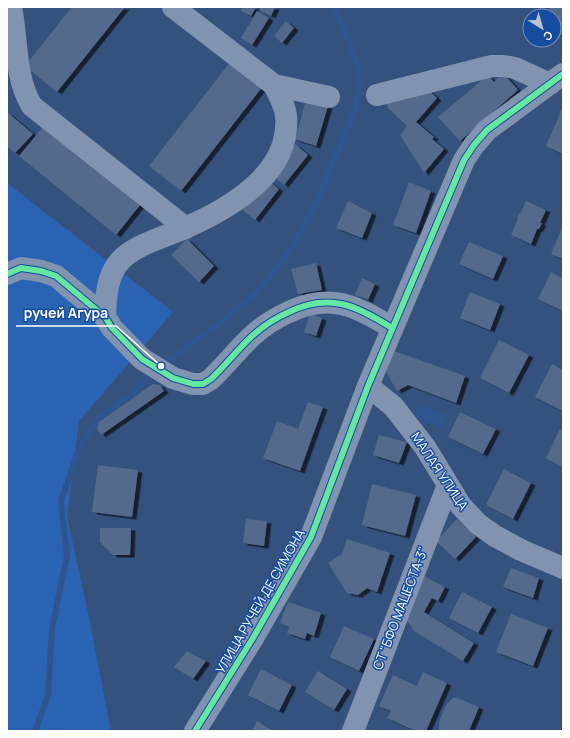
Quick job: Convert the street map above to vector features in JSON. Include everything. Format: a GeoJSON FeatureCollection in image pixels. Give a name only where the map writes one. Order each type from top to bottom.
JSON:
{"type":"FeatureCollection","features":[{"type":"Feature","properties":{"kind":"street"},"geometry":{"type":"LineString","coordinates":[[11,7],[20,77],[25,95],[32,106],[186,228]]}},
{"type":"Feature","properties":{"kind":"street"},"geometry":{"type":"LineString","coordinates":[[105,317],[109,282],[113,270],[120,261],[140,247],[186,228],[230,205],[252,188],[266,174],[280,154],[285,138],[286,117],[281,98],[274,85],[173,7]]}},
{"type":"Feature","properties":{"kind":"street"},"geometry":{"type":"LineString","coordinates":[[377,95],[492,66],[515,68],[556,79]]}},
{"type":"Feature","properties":{"kind":"street","name":"УЛИЦА РУЧЕЙ ДЕ СИМОНА"},"geometry":{"type":"LineString","coordinates":[[202,726],[311,537],[368,386],[464,160],[487,130],[556,79]]}},
{"type":"Feature","properties":{"kind":"street"},"geometry":{"type":"LineString","coordinates":[[274,85],[328,97]]}},
{"type":"Feature","properties":{"kind":"street"},"geometry":{"type":"LineString","coordinates":[[7,274],[21,268],[41,271],[56,276],[105,317],[112,328],[142,359],[173,378],[193,384],[203,384],[211,379],[250,338],[266,324],[303,305],[324,302],[341,304],[372,316],[392,328]]}},
{"type":"Feature","properties":{"kind":"street","name":"МАЛАЯ УЛИЦА"},"geometry":{"type":"LineString","coordinates":[[368,386],[393,406],[425,447],[461,506],[478,524],[521,550],[563,568]]}},
{"type":"Feature","properties":{"kind":"street","name":"СТ \"БФО МАЦЕСТА-3\""},"geometry":{"type":"LineString","coordinates":[[353,731],[448,485]]}},
{"type":"Feature","properties":{"kind":"shaded area"},"geometry":{"type":"Polygon","coordinates":[[[7,183],[173,312],[79,421],[67,517],[88,613],[111,731],[7,731],[7,183]]]}},
{"type":"Feature","properties":{"kind":"shaded area"},"geometry":{"type":"Polygon","coordinates":[[[419,405],[448,415],[443,428],[414,417],[419,405]]]}},
{"type":"Feature","properties":{"kind":"building"},"geometry":{"type":"Polygon","coordinates":[[[72,7],[125,7],[57,92],[25,66],[72,7]]]}},
{"type":"Feature","properties":{"kind":"building"},"geometry":{"type":"Polygon","coordinates":[[[243,7],[256,7],[251,16],[241,11],[243,7]]]}},
{"type":"Feature","properties":{"kind":"building"},"geometry":{"type":"Polygon","coordinates":[[[261,7],[275,7],[271,16],[259,10],[261,7]]]}},
{"type":"Feature","properties":{"kind":"building"},"geometry":{"type":"Polygon","coordinates":[[[563,7],[562,34],[562,8],[550,8],[563,7]]]}},
{"type":"Feature","properties":{"kind":"building"},"geometry":{"type":"Polygon","coordinates":[[[257,11],[269,18],[252,45],[241,38],[257,11]]]}},
{"type":"Feature","properties":{"kind":"building"},"geometry":{"type":"Polygon","coordinates":[[[286,21],[294,28],[282,43],[274,36],[286,21]]]}},
{"type":"Feature","properties":{"kind":"building"},"geometry":{"type":"Polygon","coordinates":[[[231,61],[263,86],[181,191],[149,166],[231,61]]]}},
{"type":"Feature","properties":{"kind":"building"},"geometry":{"type":"Polygon","coordinates":[[[503,73],[518,90],[460,141],[438,117],[488,75],[494,82],[503,73]]]}},
{"type":"Feature","properties":{"kind":"building"},"geometry":{"type":"Polygon","coordinates":[[[422,84],[437,98],[416,122],[434,137],[432,139],[444,149],[424,173],[400,135],[407,126],[388,108],[387,96],[422,84]]]}},
{"type":"Feature","properties":{"kind":"building"},"geometry":{"type":"Polygon","coordinates":[[[306,100],[328,106],[316,146],[295,139],[306,100]]]}},
{"type":"Feature","properties":{"kind":"building"},"geometry":{"type":"Polygon","coordinates":[[[563,109],[563,154],[546,146],[563,109]]]}},
{"type":"Feature","properties":{"kind":"building"},"geometry":{"type":"Polygon","coordinates":[[[7,112],[33,134],[15,153],[7,146],[7,112]]]}},
{"type":"Feature","properties":{"kind":"building"},"geometry":{"type":"Polygon","coordinates":[[[43,127],[140,205],[116,235],[19,156],[43,127]]]}},
{"type":"Feature","properties":{"kind":"building"},"geometry":{"type":"Polygon","coordinates":[[[295,144],[308,155],[284,185],[271,174],[295,144]]]}},
{"type":"Feature","properties":{"kind":"building"},"geometry":{"type":"Polygon","coordinates":[[[267,180],[279,189],[255,220],[243,210],[267,180]]]}},
{"type":"Feature","properties":{"kind":"building"},"geometry":{"type":"Polygon","coordinates":[[[409,182],[431,191],[416,233],[393,225],[409,182]]]}},
{"type":"Feature","properties":{"kind":"building"},"geometry":{"type":"Polygon","coordinates":[[[348,201],[372,213],[362,238],[336,228],[348,201]]]}},
{"type":"Feature","properties":{"kind":"building"},"geometry":{"type":"Polygon","coordinates":[[[526,201],[546,210],[540,223],[542,223],[539,229],[537,229],[531,244],[511,235],[519,213],[520,214],[526,201]]]}},
{"type":"Feature","properties":{"kind":"building"},"geometry":{"type":"Polygon","coordinates":[[[563,226],[563,259],[551,254],[563,226]]]}},
{"type":"Feature","properties":{"kind":"building"},"geometry":{"type":"Polygon","coordinates":[[[187,239],[214,266],[199,282],[171,255],[187,239]]]}},
{"type":"Feature","properties":{"kind":"building"},"geometry":{"type":"Polygon","coordinates":[[[469,242],[503,256],[493,279],[459,264],[469,242]]]}},
{"type":"Feature","properties":{"kind":"building"},"geometry":{"type":"Polygon","coordinates":[[[316,263],[322,290],[298,294],[291,269],[316,263]]]}},
{"type":"Feature","properties":{"kind":"building"},"geometry":{"type":"Polygon","coordinates":[[[551,272],[563,278],[563,311],[538,299],[551,272]]]}},
{"type":"Feature","properties":{"kind":"building"},"geometry":{"type":"Polygon","coordinates":[[[362,278],[375,284],[368,300],[355,295],[362,278]]]}},
{"type":"Feature","properties":{"kind":"building"},"geometry":{"type":"Polygon","coordinates":[[[470,292],[500,304],[490,330],[460,318],[470,292]]]}},
{"type":"Feature","properties":{"kind":"building"},"geometry":{"type":"Polygon","coordinates":[[[310,314],[322,318],[316,336],[304,332],[310,314]]]}},
{"type":"Feature","properties":{"kind":"building"},"geometry":{"type":"Polygon","coordinates":[[[499,340],[529,355],[509,393],[480,378],[499,340]]]}},
{"type":"Feature","properties":{"kind":"building"},"geometry":{"type":"Polygon","coordinates":[[[394,351],[465,376],[456,403],[408,385],[397,391],[386,372],[394,351]]]}},
{"type":"Feature","properties":{"kind":"building"},"geometry":{"type":"Polygon","coordinates":[[[552,364],[563,370],[563,411],[535,397],[552,364]]]}},
{"type":"Feature","properties":{"kind":"building"},"geometry":{"type":"Polygon","coordinates":[[[153,384],[160,385],[164,391],[101,435],[97,429],[99,422],[153,384]]]}},
{"type":"Feature","properties":{"kind":"building"},"geometry":{"type":"Polygon","coordinates":[[[308,402],[323,407],[300,471],[263,458],[277,421],[298,429],[308,402]]]}},
{"type":"Feature","properties":{"kind":"building"},"geometry":{"type":"Polygon","coordinates":[[[460,412],[496,429],[483,454],[448,437],[460,412]]]}},
{"type":"Feature","properties":{"kind":"building"},"geometry":{"type":"Polygon","coordinates":[[[560,429],[563,431],[562,467],[546,458],[560,429]]]}},
{"type":"Feature","properties":{"kind":"building"},"geometry":{"type":"Polygon","coordinates":[[[379,435],[407,442],[399,463],[373,455],[379,435]]]}},
{"type":"Feature","properties":{"kind":"building"},"geometry":{"type":"Polygon","coordinates":[[[98,465],[138,470],[132,517],[92,512],[98,465]]]}},
{"type":"Feature","properties":{"kind":"building"},"geometry":{"type":"Polygon","coordinates":[[[504,469],[531,483],[513,519],[486,505],[504,469]]]}},
{"type":"Feature","properties":{"kind":"building"},"geometry":{"type":"Polygon","coordinates":[[[372,484],[416,495],[405,536],[362,525],[372,484]]]}},
{"type":"Feature","properties":{"kind":"building"},"geometry":{"type":"Polygon","coordinates":[[[246,519],[267,521],[264,546],[243,543],[246,519]]]}},
{"type":"Feature","properties":{"kind":"building"},"geometry":{"type":"Polygon","coordinates":[[[457,519],[476,537],[455,559],[436,541],[457,519]]]}},
{"type":"Feature","properties":{"kind":"building"},"geometry":{"type":"Polygon","coordinates":[[[100,528],[131,528],[130,555],[113,555],[100,542],[100,528]]]}},
{"type":"Feature","properties":{"kind":"building"},"geometry":{"type":"Polygon","coordinates":[[[347,539],[390,553],[377,592],[367,588],[358,595],[347,593],[328,563],[342,554],[347,539]]]}},
{"type":"Feature","properties":{"kind":"building"},"geometry":{"type":"Polygon","coordinates":[[[511,568],[539,578],[533,598],[503,587],[511,568]]]}},
{"type":"Feature","properties":{"kind":"building"},"geometry":{"type":"Polygon","coordinates":[[[424,576],[445,587],[438,601],[432,598],[424,612],[474,643],[463,661],[414,631],[404,615],[424,576]]]}},
{"type":"Feature","properties":{"kind":"building"},"geometry":{"type":"Polygon","coordinates":[[[462,592],[492,607],[478,633],[449,618],[462,592]]]}},
{"type":"Feature","properties":{"kind":"building"},"geometry":{"type":"Polygon","coordinates":[[[288,602],[321,613],[314,636],[307,633],[305,639],[287,633],[289,627],[280,623],[288,602]]]}},
{"type":"Feature","properties":{"kind":"building"},"geometry":{"type":"Polygon","coordinates":[[[511,614],[548,628],[533,666],[496,652],[511,614]]]}},
{"type":"Feature","properties":{"kind":"building"},"geometry":{"type":"Polygon","coordinates":[[[344,626],[374,639],[359,671],[330,657],[344,626]]]}},
{"type":"Feature","properties":{"kind":"building"},"geometry":{"type":"Polygon","coordinates":[[[187,651],[206,661],[193,679],[174,667],[187,651]]]}},
{"type":"Feature","properties":{"kind":"building"},"geometry":{"type":"Polygon","coordinates":[[[261,669],[292,685],[279,711],[248,695],[261,669]]]}},
{"type":"Feature","properties":{"kind":"building"},"geometry":{"type":"Polygon","coordinates":[[[318,671],[347,689],[334,710],[305,692],[318,671]]]}},
{"type":"Feature","properties":{"kind":"building"},"geometry":{"type":"Polygon","coordinates":[[[423,672],[447,683],[426,731],[416,731],[387,718],[391,711],[379,706],[393,675],[417,686],[423,672]]]}},
{"type":"Feature","properties":{"kind":"building"},"geometry":{"type":"Polygon","coordinates":[[[453,698],[457,698],[479,707],[469,731],[439,731],[439,722],[446,705],[453,698]]]}},
{"type":"Feature","properties":{"kind":"building"},"geometry":{"type":"Polygon","coordinates":[[[257,721],[274,731],[252,731],[257,721]]]}},
{"type":"Feature","properties":{"kind":"waterway"},"geometry":{"type":"LineString","coordinates":[[161,366],[220,323],[257,292],[291,250],[320,194],[355,110],[359,88],[358,65],[335,7]]}},
{"type":"Feature","properties":{"kind":"waterway"},"geometry":{"type":"LineString","coordinates":[[35,731],[48,696],[52,628],[67,556],[61,501],[79,448],[100,417],[132,394],[154,372]]}},
{"type":"Feature","properties":{"kind":"cycle path"},"geometry":{"type":"LineString","coordinates":[[195,731],[253,638],[311,537],[368,386],[464,160],[487,130],[563,74]]}},
{"type":"Feature","properties":{"kind":"cycle path"},"geometry":{"type":"LineString","coordinates":[[7,274],[21,268],[41,271],[56,276],[105,317],[112,328],[142,359],[173,378],[193,384],[203,384],[211,379],[256,333],[284,314],[304,306],[330,302],[343,304],[367,313],[392,328]]}},
{"type":"Feature","properties":{"kind":"place","name":"ручей Агура"},"geometry":{"type":"Point","coordinates":[161,366]}}]}
